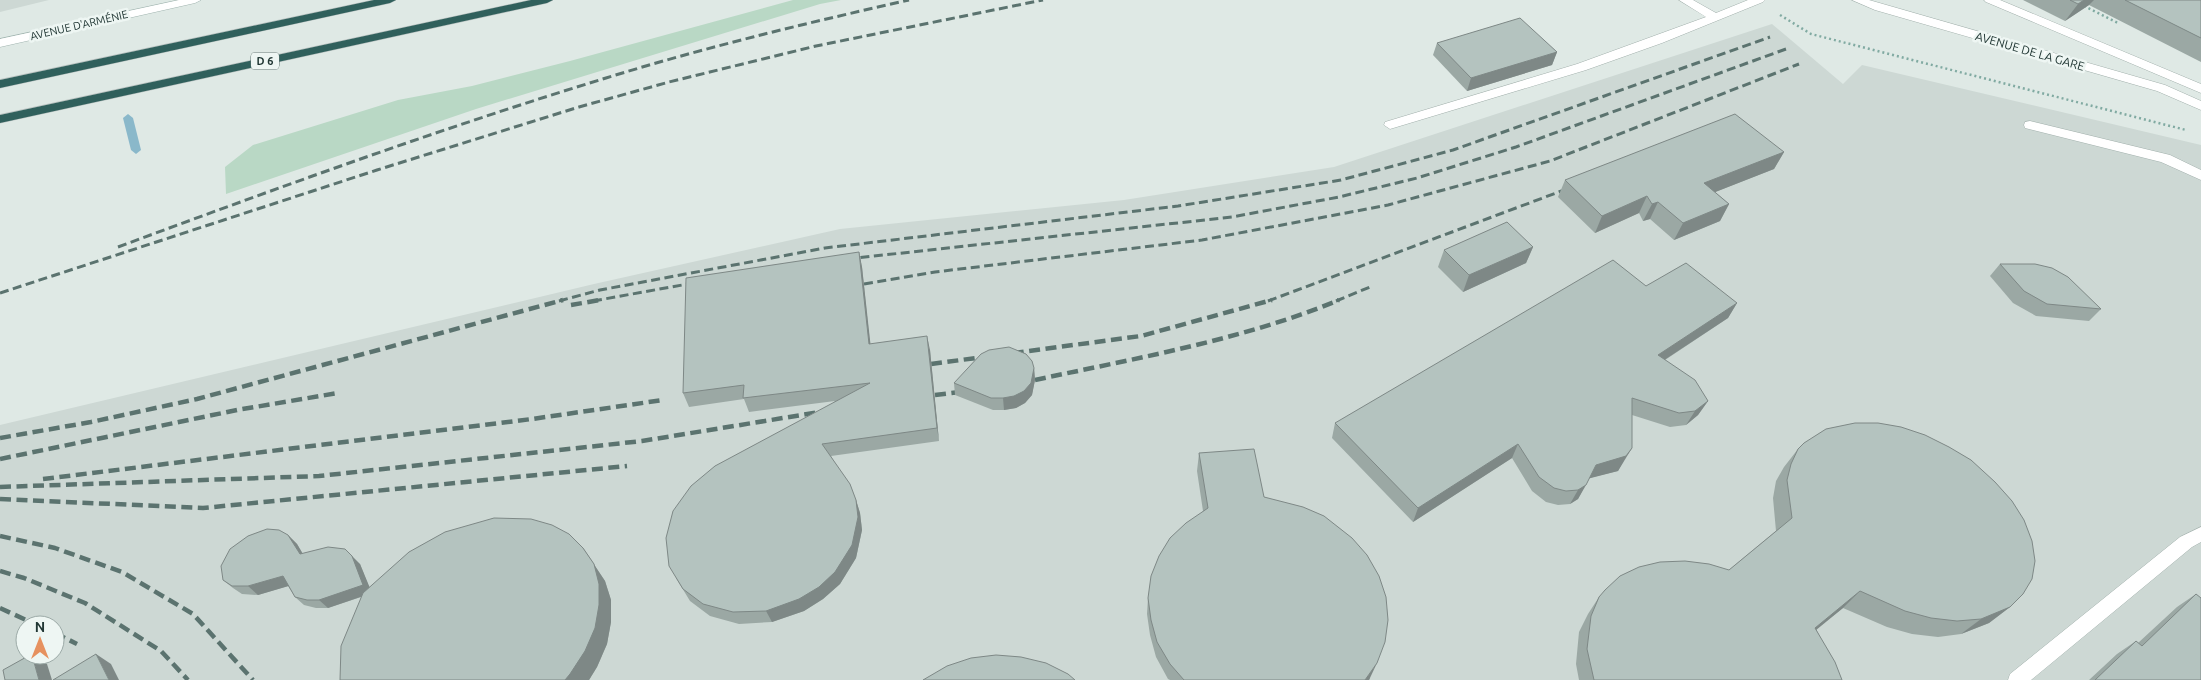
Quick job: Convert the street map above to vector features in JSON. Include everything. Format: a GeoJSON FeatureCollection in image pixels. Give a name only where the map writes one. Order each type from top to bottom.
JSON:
{"type":"FeatureCollection","features":[{"type":"Feature","properties":{"kind":"highway"},"geometry":{"type":"LineString","coordinates":[[0,84],[390,0]]}},
{"type":"Feature","properties":{"kind":"highway","name":"D 6"},"geometry":{"type":"LineString","coordinates":[[0,119],[547,0]]}},
{"type":"Feature","properties":{"kind":"highway"},"geometry":{"type":"LineString","coordinates":[[530,4],[557,0]]}},
{"type":"Feature","properties":{"kind":"street","name":"AVENUE D'ARMÉNIE"},"geometry":{"type":"LineString","coordinates":[[159,7],[173,0]]}},
{"type":"Feature","properties":{"kind":"street","name":"AVENUE D'ARMÉNIE"},"geometry":{"type":"LineString","coordinates":[[0,43],[195,0]]}},
{"type":"Feature","properties":{"kind":"street"},"geometry":{"type":"LineString","coordinates":[[1685,0],[1715,18]]}},
{"type":"Feature","properties":{"kind":"street"},"geometry":{"type":"LineString","coordinates":[[1390,125],[1503,93],[1581,67],[1715,18],[1758,0]]}},
{"type":"Feature","properties":{"kind":"street","name":"AVENUE DE LA GARE"},"geometry":{"type":"LineString","coordinates":[[1858,0],[2161,88],[2201,106]]}},
{"type":"Feature","properties":{"kind":"street","name":"AVENUE DE LA GARE"},"geometry":{"type":"LineString","coordinates":[[1990,0],[2201,89]]}},
{"type":"Feature","properties":{"kind":"street"},"geometry":{"type":"LineString","coordinates":[[2030,125],[2165,158],[2201,175]]}},
{"type":"Feature","properties":{"kind":"street"},"geometry":{"type":"LineString","coordinates":[[2017,680],[2186,542],[2201,534]]}},
{"type":"Feature","properties":{"kind":"path"},"geometry":{"type":"LineString","coordinates":[[1758,0],[1811,34],[2192,131]]}},
{"type":"Feature","properties":{"kind":"shaded area"},"geometry":{"type":"Polygon","coordinates":[[[0,0],[49,0],[0,12],[0,0]]]}},
{"type":"Feature","properties":{"kind":"shaded area"},"geometry":{"type":"Polygon","coordinates":[[[1772,24],[1843,84],[1862,65],[2201,145],[2201,680],[0,680],[0,425],[594,284],[840,229],[1124,200],[1334,167],[1772,24]]]}},
{"type":"Feature","properties":{"kind":"green space"},"geometry":{"type":"Polygon","coordinates":[[[793,0],[841,0],[820,4],[476,109],[226,194],[225,167],[253,145],[398,100],[472,86],[793,0]]]}},
{"type":"Feature","properties":{"kind":"building"},"geometry":{"type":"Polygon","coordinates":[[[2070,0],[2084,0],[2078,4],[2070,0]]]}},
{"type":"Feature","properties":{"kind":"building"},"geometry":{"type":"Polygon","coordinates":[[[2125,0],[2201,0],[2201,38],[2125,0]]]}},
{"type":"Feature","properties":{"kind":"building"},"geometry":{"type":"Polygon","coordinates":[[[1520,18],[1557,52],[1471,78],[1437,43],[1520,18]]]}},
{"type":"Feature","properties":{"kind":"building"},"geometry":{"type":"Polygon","coordinates":[[[1735,114],[1784,152],[1704,183],[1729,204],[1683,223],[1658,202],[1652,204],[1647,196],[1602,216],[1565,180],[1735,114]]]}},
{"type":"Feature","properties":{"kind":"building"},"geometry":{"type":"Polygon","coordinates":[[[1507,222],[1533,247],[1469,275],[1444,250],[1507,222]]]}},
{"type":"Feature","properties":{"kind":"building"},"geometry":{"type":"Polygon","coordinates":[[[859,252],[869,344],[927,336],[937,428],[822,444],[850,484],[856,500],[858,517],[852,545],[835,572],[819,587],[799,599],[766,611],[733,612],[703,604],[683,589],[669,566],[666,538],[673,511],[691,486],[715,466],[870,383],[743,398],[744,385],[683,393],[686,278],[859,252]]]}},
{"type":"Feature","properties":{"kind":"building"},"geometry":{"type":"Polygon","coordinates":[[[1613,260],[1646,286],[1686,263],[1737,303],[1658,355],[1695,380],[1708,401],[1695,411],[1679,413],[1632,398],[1632,448],[1626,456],[1596,465],[1586,485],[1578,490],[1566,491],[1554,488],[1539,477],[1518,444],[1418,508],[1335,423],[1613,260]]]}},
{"type":"Feature","properties":{"kind":"building"},"geometry":{"type":"Polygon","coordinates":[[[2000,264],[2035,264],[2052,268],[2068,277],[2101,309],[2047,304],[2024,291],[2000,264]]]}},
{"type":"Feature","properties":{"kind":"building"},"geometry":{"type":"Polygon","coordinates":[[[1009,347],[1026,354],[1032,361],[1034,368],[1031,383],[1024,391],[1014,396],[991,398],[954,383],[981,354],[989,350],[1009,347]]]}},
{"type":"Feature","properties":{"kind":"building"},"geometry":{"type":"Polygon","coordinates":[[[1855,423],[1878,423],[1901,427],[1925,435],[1971,460],[2012,501],[2024,520],[2032,541],[2035,561],[2032,579],[2023,594],[2010,607],[1981,619],[1957,621],[1931,618],[1905,611],[1860,591],[1815,628],[1835,662],[1842,680],[1594,680],[1587,649],[1591,616],[1599,597],[1605,590],[1620,576],[1639,567],[1660,562],[1685,561],[1709,564],[1729,570],[1792,518],[1787,480],[1791,464],[1798,449],[1826,429],[1855,423]]]}},
{"type":"Feature","properties":{"kind":"building"},"geometry":{"type":"Polygon","coordinates":[[[1254,449],[1264,497],[1303,507],[1324,516],[1352,538],[1367,555],[1379,576],[1386,597],[1388,620],[1385,642],[1377,663],[1365,680],[1184,680],[1170,664],[1157,642],[1148,598],[1151,576],[1159,556],[1170,538],[1186,523],[1208,508],[1199,453],[1254,449]]]}},
{"type":"Feature","properties":{"kind":"building"},"geometry":{"type":"Polygon","coordinates":[[[494,518],[531,519],[552,525],[569,534],[583,548],[594,564],[599,584],[599,605],[595,628],[585,651],[565,680],[340,680],[341,646],[363,593],[409,552],[445,532],[494,518]]]}},
{"type":"Feature","properties":{"kind":"building"},"geometry":{"type":"Polygon","coordinates":[[[267,529],[279,530],[288,535],[300,554],[328,547],[345,549],[352,556],[363,585],[319,600],[307,600],[295,597],[283,576],[248,586],[232,586],[223,580],[221,566],[230,549],[248,536],[267,529]]]}},
{"type":"Feature","properties":{"kind":"building"},"geometry":{"type":"Polygon","coordinates":[[[2196,594],[2201,598],[2201,680],[2095,680],[2136,641],[2142,646],[2196,594]]]}},
{"type":"Feature","properties":{"kind":"building"},"geometry":{"type":"Polygon","coordinates":[[[96,654],[109,680],[53,680],[96,654]]]}},
{"type":"Feature","properties":{"kind":"building"},"geometry":{"type":"Polygon","coordinates":[[[996,655],[1021,657],[1046,663],[1068,674],[1075,680],[923,680],[947,666],[971,658],[996,655]]]}},
{"type":"Feature","properties":{"kind":"building"},"geometry":{"type":"Polygon","coordinates":[[[15,663],[15,665],[35,665],[39,680],[5,680],[3,670],[15,663]]]}},
{"type":"Feature","properties":{"kind":"waterway"},"geometry":{"type":"LineString","coordinates":[[128,118],[136,150]]}},
{"type":"Feature","properties":{"kind":"railway"},"geometry":{"type":"LineString","coordinates":[[118,247],[361,159],[545,97],[719,46],[909,0]]}},
{"type":"Feature","properties":{"kind":"railway"},"geometry":{"type":"LineString","coordinates":[[0,293],[377,170],[579,107],[669,82],[816,46],[1043,0]]}},
{"type":"Feature","properties":{"kind":"railway"},"geometry":{"type":"LineString","coordinates":[[559,301],[600,290],[825,248],[1178,206],[1341,180],[1453,150],[1770,37]]}},
{"type":"Feature","properties":{"kind":"railway"},"geometry":{"type":"LineString","coordinates":[[847,259],[1232,217],[1339,197],[1417,178],[1516,147],[1786,49]]}},
{"type":"Feature","properties":{"kind":"railway"},"geometry":{"type":"LineString","coordinates":[[864,284],[935,272],[1202,240],[1388,205],[1550,161],[1799,64]]}},
{"type":"Feature","properties":{"kind":"railway"},"geometry":{"type":"LineString","coordinates":[[1268,301],[1572,187]]}},
{"type":"Feature","properties":{"kind":"railway"},"geometry":{"type":"LineString","coordinates":[[593,301],[699,282]]}},
{"type":"Feature","properties":{"kind":"railway"},"geometry":{"type":"LineString","coordinates":[[1336,301],[1370,287]]}},
{"type":"Feature","properties":{"kind":"railway"},"geometry":{"type":"LineString","coordinates":[[0,438],[91,422],[197,399],[563,300]]}},
{"type":"Feature","properties":{"kind":"railway"},"geometry":{"type":"LineString","coordinates":[[571,305],[600,300]]}},
{"type":"Feature","properties":{"kind":"railway"},"geometry":{"type":"LineString","coordinates":[[931,364],[1141,336],[1272,300]]}},
{"type":"Feature","properties":{"kind":"railway"},"geometry":{"type":"LineString","coordinates":[[1035,380],[1189,347],[1265,326],[1339,300]]}},
{"type":"Feature","properties":{"kind":"railway"},"geometry":{"type":"LineString","coordinates":[[935,395],[969,391]]}},
{"type":"Feature","properties":{"kind":"railway"},"geometry":{"type":"LineString","coordinates":[[0,459],[237,410],[338,393]]}},
{"type":"Feature","properties":{"kind":"railway"},"geometry":{"type":"LineString","coordinates":[[43,479],[532,419],[663,400]]}},
{"type":"Feature","properties":{"kind":"railway"},"geometry":{"type":"LineString","coordinates":[[0,487],[319,476],[642,441],[826,411]]}},
{"type":"Feature","properties":{"kind":"railway"},"geometry":{"type":"LineString","coordinates":[[0,499],[203,508],[627,466]]}},
{"type":"Feature","properties":{"kind":"railway"},"geometry":{"type":"LineString","coordinates":[[0,536],[55,548],[122,572],[193,614],[253,680]]}},
{"type":"Feature","properties":{"kind":"railway"},"geometry":{"type":"LineString","coordinates":[[0,571],[24,578],[85,603],[161,651],[188,680]]}},
{"type":"Feature","properties":{"kind":"railway"},"geometry":{"type":"LineString","coordinates":[[0,608],[15,615]]}},
{"type":"Feature","properties":{"kind":"railway"},"geometry":{"type":"LineString","coordinates":[[65,638],[77,644]]}}]}
